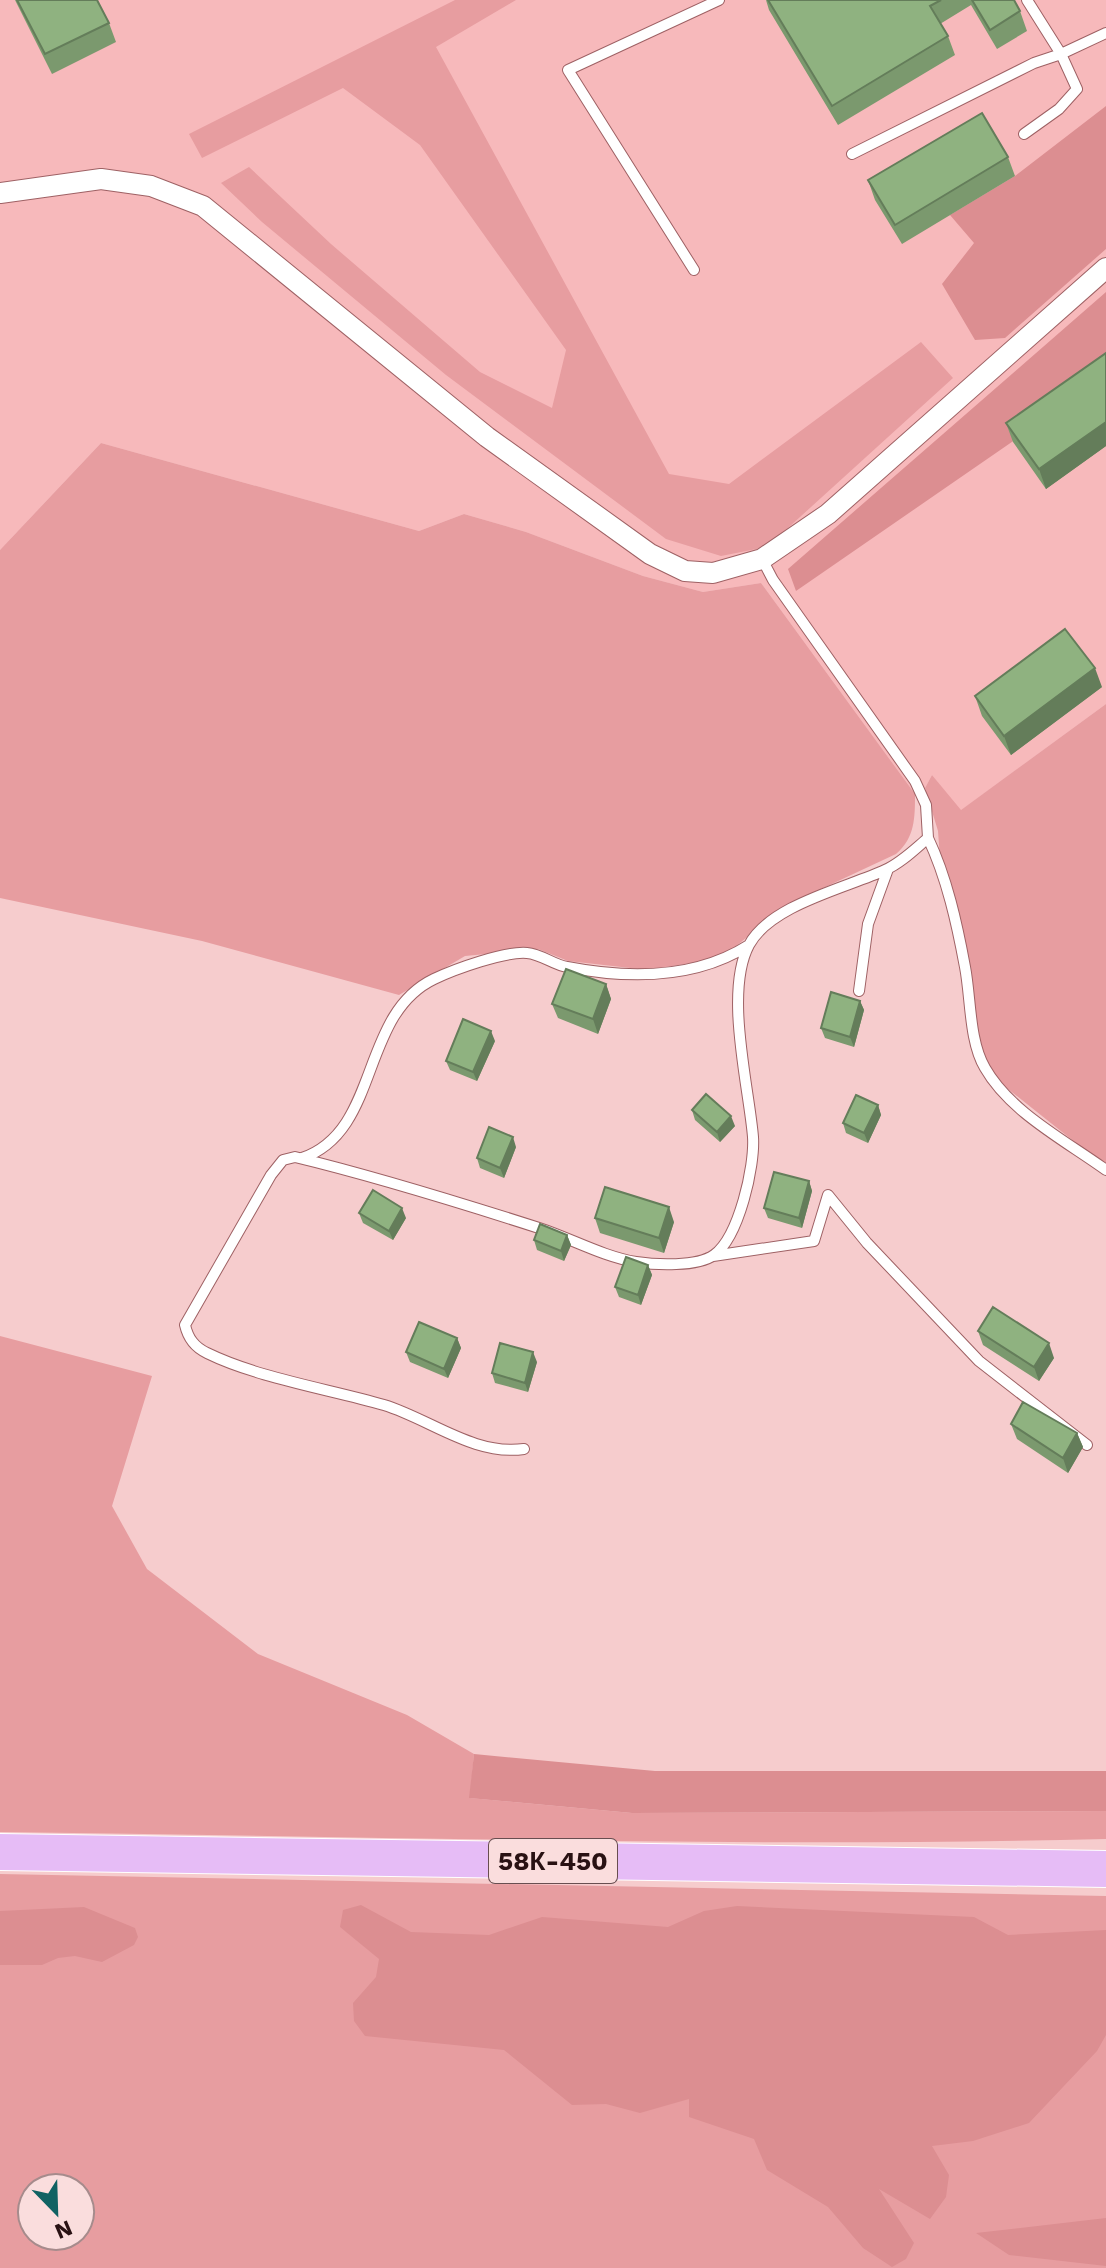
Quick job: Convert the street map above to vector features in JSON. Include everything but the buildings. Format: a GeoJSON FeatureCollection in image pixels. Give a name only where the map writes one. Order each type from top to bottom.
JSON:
{"type":"FeatureCollection","features":[{"type":"Feature","properties":{"kind":"highway","name":"58К-450"},"geometry":{"type":"LineString","coordinates":[[0,1852],[1106,1869]]}},
{"type":"Feature","properties":{"kind":"street"},"geometry":{"type":"LineString","coordinates":[[0,193],[101,179],[151,186],[203,206],[487,437],[650,554],[685,571],[713,573],[762,559],[828,514],[1106,268]]}},
{"type":"Feature","properties":{"kind":"lane"},"geometry":{"type":"LineString","coordinates":[[694,270],[568,70],[719,0]]}},
{"type":"Feature","properties":{"kind":"lane"},"geometry":{"type":"LineString","coordinates":[[1024,134],[1059,109],[1077,89],[1061,54],[1027,0]]}},
{"type":"Feature","properties":{"kind":"lane"},"geometry":{"type":"LineString","coordinates":[[852,154],[1034,63],[1106,33]]}},
{"type":"Feature","properties":{"kind":"lane"},"geometry":{"type":"LineString","coordinates":[[762,559],[773,580],[915,781],[926,805],[928,838],[937,857],[965,966],[983,1066],[996,1084],[1026,1111],[1106,1170]]}},
{"type":"Feature","properties":{"kind":"lane"},"geometry":{"type":"LineString","coordinates":[[524,1449],[506,1452],[461,1439],[387,1406],[324,1391],[208,1353],[187,1335],[185,1325],[271,1175],[283,1160],[300,1158],[321,1149],[336,1137],[363,1087],[384,1030],[408,998],[431,981],[462,968],[526,953],[566,967],[666,974],[714,964],[749,945],[771,922],[806,902],[888,869],[928,838]]}},
{"type":"Feature","properties":{"kind":"lane"},"geometry":{"type":"LineString","coordinates":[[859,991],[868,924],[888,869]]}},
{"type":"Feature","properties":{"kind":"lane"},"geometry":{"type":"LineString","coordinates":[[713,1256],[728,1237],[747,1190],[754,1152],[739,1031],[741,974],[749,945]]}},
{"type":"Feature","properties":{"kind":"lane"},"geometry":{"type":"LineString","coordinates":[[300,1158],[405,1185],[634,1261],[676,1265],[713,1256],[814,1241],[828,1195],[867,1243],[979,1361],[1087,1445]]}},
{"type":"Feature","properties":{"kind":"shaded area"},"geometry":{"type":"Polygon","coordinates":[[[0,0],[1106,0],[1106,704],[960,811],[932,775],[925,788],[915,794],[761,583],[703,592],[643,576],[526,532],[464,514],[419,531],[101,443],[0,550],[0,0]]]}},
{"type":"Feature","properties":{"kind":"shaded area"},"geometry":{"type":"Polygon","coordinates":[[[455,0],[516,0],[436,47],[669,474],[729,484],[921,342],[953,378],[767,547],[721,556],[666,539],[446,375],[262,222],[221,183],[249,167],[331,244],[480,372],[552,408],[566,350],[420,145],[343,88],[202,158],[189,134],[455,0]]]}},
{"type":"Feature","properties":{"kind":"shaded area"},"geometry":{"type":"Polygon","coordinates":[[[1106,106],[1106,249],[1005,338],[975,340],[942,284],[974,243],[950,215],[1015,176],[1106,106]]]}},
{"type":"Feature","properties":{"kind":"shaded area"},"geometry":{"type":"Polygon","coordinates":[[[1106,292],[1106,377],[796,591],[788,569],[1106,292]]]}},
{"type":"Feature","properties":{"kind":"shaded area"},"geometry":{"type":"Polygon","coordinates":[[[101,443],[419,531],[464,514],[526,532],[643,576],[703,592],[761,583],[915,794],[914,819],[907,841],[896,854],[789,904],[721,958],[648,970],[568,961],[538,949],[465,956],[399,995],[202,941],[0,898],[0,550],[101,443]]]}},
{"type":"Feature","properties":{"kind":"shaded area"},"geometry":{"type":"Polygon","coordinates":[[[1106,704],[1106,1167],[993,1077],[979,1039],[940,859],[938,831],[925,788],[932,775],[961,810],[1106,704]]]}},
{"type":"Feature","properties":{"kind":"shaded area"},"geometry":{"type":"Polygon","coordinates":[[[0,1336],[152,1376],[112,1506],[147,1569],[258,1654],[407,1715],[474,1754],[470,1798],[632,1813],[1106,1811],[1106,1839],[692,1842],[0,1832],[0,1336]]]}},
{"type":"Feature","properties":{"kind":"shaded area"},"geometry":{"type":"Polygon","coordinates":[[[474,1754],[655,1771],[1106,1771],[1106,1811],[632,1813],[469,1798],[474,1754]]]}},
{"type":"Feature","properties":{"kind":"shaded area"},"geometry":{"type":"Polygon","coordinates":[[[0,1874],[1106,1896],[1106,2268],[0,2268],[0,1874]]]}},
{"type":"Feature","properties":{"kind":"shaded area"},"geometry":{"type":"Polygon","coordinates":[[[361,1905],[411,1932],[489,1935],[542,1917],[668,1927],[704,1911],[737,1906],[974,1917],[1008,1935],[1106,1930],[1106,2035],[1097,2051],[1029,2123],[973,2141],[932,2146],[949,2175],[946,2197],[930,2219],[879,2189],[914,2243],[906,2259],[892,2267],[863,2248],[828,2207],[767,2170],[754,2139],[689,2117],[689,2099],[640,2113],[606,2104],[572,2105],[504,2050],[365,2036],[354,2021],[353,2003],[376,1977],[379,1959],[340,1927],[343,1910],[361,1905]]]}},
{"type":"Feature","properties":{"kind":"shaded area"},"geometry":{"type":"Polygon","coordinates":[[[84,1907],[135,1928],[138,1937],[134,1945],[102,1962],[75,1956],[58,1958],[42,1965],[0,1965],[0,1911],[84,1907]]]}},
{"type":"Feature","properties":{"kind":"shaded area"},"geometry":{"type":"Polygon","coordinates":[[[1106,2218],[1106,2266],[1009,2255],[976,2233],[1106,2218]]]}}]}
